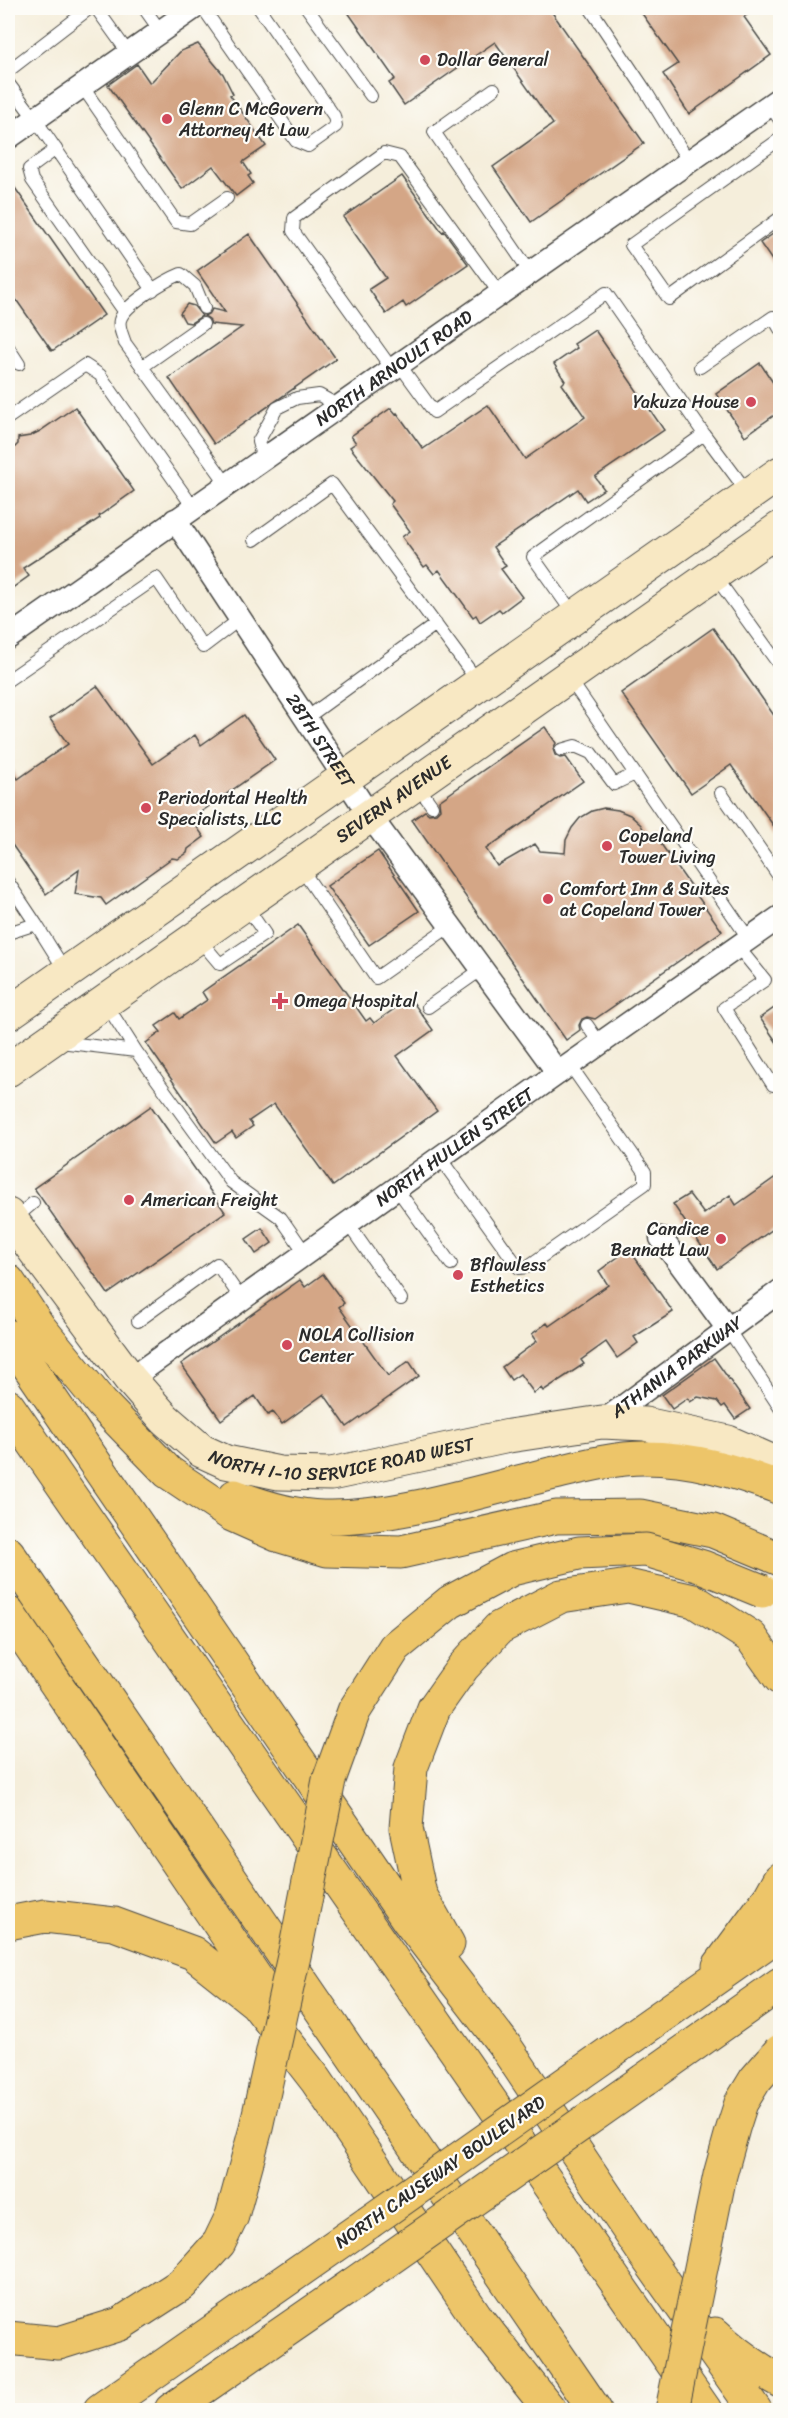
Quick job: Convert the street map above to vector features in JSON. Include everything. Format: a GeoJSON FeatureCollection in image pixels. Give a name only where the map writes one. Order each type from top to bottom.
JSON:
{"type":"FeatureCollection","features":[{"type":"Feature","properties":{"kind":"highway"},"geometry":{"type":"LineString","coordinates":[[8,1281],[39,1327],[102,1404],[168,1473],[232,1515],[277,1535],[327,1550],[401,1552],[556,1517],[640,1516],[713,1532],[780,1559]]}},
{"type":"Feature","properties":{"kind":"highway"},"geometry":{"type":"LineString","coordinates":[[8,1336],[408,1920],[505,2046],[755,2410]]}},
{"type":"Feature","properties":{"kind":"highway"},"geometry":{"type":"LineString","coordinates":[[8,1406],[705,2410]]}},
{"type":"Feature","properties":{"kind":"highway"},"geometry":{"type":"LineString","coordinates":[[168,1473],[194,1478],[266,1509],[322,1517],[381,1513],[591,1464],[642,1457],[688,1460],[742,1473],[780,1488]]}},
{"type":"Feature","properties":{"kind":"highway"},"geometry":{"type":"LineString","coordinates":[[8,2338],[59,2343],[120,2324],[182,2284],[219,2243],[232,2216],[255,2132],[296,1947],[328,1780],[354,1711],[395,1647],[450,1602],[512,1569],[579,1553],[646,1550],[703,1567],[771,1594]]}},
{"type":"Feature","properties":{"kind":"highway"},"geometry":{"type":"LineString","coordinates":[[8,1553],[595,2410]]}},
{"type":"Feature","properties":{"kind":"highway"},"geometry":{"type":"LineString","coordinates":[[505,2046],[420,1894],[406,1828],[411,1768],[434,1708],[463,1667],[500,1628],[561,1596],[628,1586],[694,1600],[751,1637],[780,1678]]}},
{"type":"Feature","properties":{"kind":"highway"},"geometry":{"type":"LineString","coordinates":[[8,1613],[258,1981],[316,2080],[479,2321],[549,2410]]}},
{"type":"Feature","properties":{"kind":"highway"},"geometry":{"type":"LineString","coordinates":[[704,1987],[770,1897],[780,1879]]}},
{"type":"Feature","properties":{"kind":"highway"},"geometry":{"type":"LineString","coordinates":[[8,1923],[45,1916],[114,1924],[193,1953],[256,2003],[316,2080]]}},
{"type":"Feature","properties":{"kind":"highway","name":"NORTH CAUSEWAY BOULEVARD"},"geometry":{"type":"LineString","coordinates":[[99,2410],[780,1933]]}},
{"type":"Feature","properties":{"kind":"highway"},"geometry":{"type":"LineString","coordinates":[[171,2410],[780,1984]]}},
{"type":"Feature","properties":{"kind":"highway"},"geometry":{"type":"LineString","coordinates":[[729,2021],[780,2002]]}},
{"type":"Feature","properties":{"kind":"highway"},"geometry":{"type":"LineString","coordinates":[[672,2410],[720,2175],[733,2128],[741,2103],[755,2079],[780,2051]]}},
{"type":"Feature","properties":{"kind":"highway"},"geometry":{"type":"LineString","coordinates":[[687,2313],[710,2329],[736,2354],[780,2381]]}},
{"type":"Feature","properties":{"kind":"highway"},"geometry":{"type":"LineString","coordinates":[[479,2321],[527,2410]]}},
{"type":"Feature","properties":{"kind":"highway"},"geometry":{"type":"LineString","coordinates":[[211,2410],[267,2343]]}},
{"type":"Feature","properties":{"kind":"street"},"geometry":{"type":"LineString","coordinates":[[8,138],[194,8]]}},
{"type":"Feature","properties":{"kind":"street","name":"NORTH ARNOULT ROAD"},"geometry":{"type":"LineString","coordinates":[[8,638],[689,162],[777,108]]}},
{"type":"Feature","properties":{"kind":"street"},"geometry":{"type":"LineString","coordinates":[[8,1014],[780,473]]}},
{"type":"Feature","properties":{"kind":"street","name":"28TH STREET"},"geometry":{"type":"LineString","coordinates":[[184,514],[240,619],[370,816],[482,969],[564,1069]]}},
{"type":"Feature","properties":{"kind":"street","name":"SEVERN AVENUE"},"geometry":{"type":"LineString","coordinates":[[28,1055],[370,816],[424,795],[569,677],[714,575],[776,541]]}},
{"type":"Feature","properties":{"kind":"street","name":"NORTH HULLEN STREET"},"geometry":{"type":"LineString","coordinates":[[130,1380],[780,917]]}},
{"type":"Feature","properties":{"kind":"street"},"geometry":{"type":"LineString","coordinates":[[8,1029],[28,1055]]}},
{"type":"Feature","properties":{"kind":"street","name":"NORTH I-10 SERVICE ROAD WEST"},"geometry":{"type":"LineString","coordinates":[[17,1213],[130,1380],[165,1419],[202,1451],[226,1462],[279,1473],[331,1474],[509,1436],[602,1422],[645,1424],[728,1442],[780,1466]]}},
{"type":"Feature","properties":{"kind":"street"},"geometry":{"type":"LineString","coordinates":[[661,1238],[728,1329]]}},
{"type":"Feature","properties":{"kind":"street","name":"ATHANIA PARKWAY"},"geometry":{"type":"LineString","coordinates":[[602,1422],[780,1291]]}},
{"type":"Feature","properties":{"kind":"lane"},"geometry":{"type":"LineString","coordinates":[[8,71],[90,8]]}},
{"type":"Feature","properties":{"kind":"lane"},"geometry":{"type":"LineString","coordinates":[[96,8],[129,54]]}},
{"type":"Feature","properties":{"kind":"lane"},"geometry":{"type":"LineString","coordinates":[[144,8],[161,32]]}},
{"type":"Feature","properties":{"kind":"lane"},"geometry":{"type":"LineString","coordinates":[[194,8],[296,141],[308,146],[336,126],[334,116],[260,8]]}},
{"type":"Feature","properties":{"kind":"lane"},"geometry":{"type":"LineString","coordinates":[[307,8],[371,96]]}},
{"type":"Feature","properties":{"kind":"lane"},"geometry":{"type":"LineString","coordinates":[[590,8],[645,90],[689,162]]}},
{"type":"Feature","properties":{"kind":"lane"},"geometry":{"type":"LineString","coordinates":[[8,83],[153,290]]}},
{"type":"Feature","properties":{"kind":"lane"},"geometry":{"type":"LineString","coordinates":[[82,86],[176,222],[190,224],[227,198]]}},
{"type":"Feature","properties":{"kind":"lane"},"geometry":{"type":"LineString","coordinates":[[494,89],[434,132],[530,272]]}},
{"type":"Feature","properties":{"kind":"lane"},"geometry":{"type":"LineString","coordinates":[[780,139],[631,245],[669,299],[780,218]]}},
{"type":"Feature","properties":{"kind":"lane"},"geometry":{"type":"LineString","coordinates":[[56,149],[28,169],[32,180],[124,311]]}},
{"type":"Feature","properties":{"kind":"lane"},"geometry":{"type":"LineString","coordinates":[[500,294],[400,157],[384,153],[294,218],[292,231],[434,412],[606,292],[749,495]]}},
{"type":"Feature","properties":{"kind":"lane"},"geometry":{"type":"LineString","coordinates":[[204,308],[195,286],[181,274],[171,278],[124,311],[119,323],[125,343],[227,484]]}},
{"type":"Feature","properties":{"kind":"lane"},"geometry":{"type":"LineString","coordinates":[[700,367],[772,317],[780,328]]}},
{"type":"Feature","properties":{"kind":"lane"},"geometry":{"type":"LineString","coordinates":[[142,367],[203,324]]}},
{"type":"Feature","properties":{"kind":"lane"},"geometry":{"type":"LineString","coordinates":[[8,347],[19,364]]}},
{"type":"Feature","properties":{"kind":"lane"},"geometry":{"type":"LineString","coordinates":[[8,418],[85,365],[100,375],[184,514]]}},
{"type":"Feature","properties":{"kind":"lane"},"geometry":{"type":"LineString","coordinates":[[263,459],[258,442],[277,408],[297,398],[319,395],[339,406]]}},
{"type":"Feature","properties":{"kind":"lane"},"geometry":{"type":"LineString","coordinates":[[575,617],[533,557],[704,434]]}},
{"type":"Feature","properties":{"kind":"lane"},"geometry":{"type":"LineString","coordinates":[[254,540],[332,484],[480,684]]}},
{"type":"Feature","properties":{"kind":"lane"},"geometry":{"type":"LineString","coordinates":[[714,575],[780,666]]}},
{"type":"Feature","properties":{"kind":"lane"},"geometry":{"type":"LineString","coordinates":[[8,680],[156,578],[203,647],[240,619]]}},
{"type":"Feature","properties":{"kind":"lane"},"geometry":{"type":"LineString","coordinates":[[305,718],[436,624]]}},
{"type":"Feature","properties":{"kind":"lane"},"geometry":{"type":"LineString","coordinates":[[569,677],[635,774],[744,943],[765,980],[724,1008],[773,1085]]}},
{"type":"Feature","properties":{"kind":"lane"},"geometry":{"type":"LineString","coordinates":[[561,750],[574,746],[591,753],[614,783],[635,774]]}},
{"type":"Feature","properties":{"kind":"lane"},"geometry":{"type":"LineString","coordinates":[[721,793],[780,878]]}},
{"type":"Feature","properties":{"kind":"lane"},"geometry":{"type":"LineString","coordinates":[[299,866],[376,978],[450,926]]}},
{"type":"Feature","properties":{"kind":"lane"},"geometry":{"type":"LineString","coordinates":[[8,882],[67,974]]}},
{"type":"Feature","properties":{"kind":"lane"},"geometry":{"type":"LineString","coordinates":[[8,933],[36,924]]}},
{"type":"Feature","properties":{"kind":"lane"},"geometry":{"type":"LineString","coordinates":[[428,1007],[482,969]]}},
{"type":"Feature","properties":{"kind":"lane"},"geometry":{"type":"LineString","coordinates":[[105,1002],[136,1051],[231,1182],[281,1218],[306,1254]]}},
{"type":"Feature","properties":{"kind":"lane"},"geometry":{"type":"LineString","coordinates":[[587,1025],[600,1044]]}},
{"type":"Feature","properties":{"kind":"lane"},"geometry":{"type":"LineString","coordinates":[[28,1055],[136,1051]]}},
{"type":"Feature","properties":{"kind":"lane"},"geometry":{"type":"LineString","coordinates":[[440,1158],[519,1268],[527,1267],[645,1184],[645,1172],[564,1069]]}},
{"type":"Feature","properties":{"kind":"lane"},"geometry":{"type":"LineString","coordinates":[[397,1189],[451,1264]]}},
{"type":"Feature","properties":{"kind":"lane"},"geometry":{"type":"LineString","coordinates":[[348,1224],[400,1299]]}},
{"type":"Feature","properties":{"kind":"lane"},"geometry":{"type":"LineString","coordinates":[[138,1321],[217,1264],[242,1300]]}},
{"type":"Feature","properties":{"kind":"lane"},"geometry":{"type":"LineString","coordinates":[[728,1329],[780,1408]]}},
{"type":"Feature","properties":{"kind":"building"},"geometry":{"type":"Polygon","coordinates":[[[345,8],[549,8],[644,143],[531,222],[493,167],[553,124],[495,42],[404,105],[389,83],[395,79],[345,8]]]}},
{"type":"Feature","properties":{"kind":"building"},"geometry":{"type":"Polygon","coordinates":[[[638,8],[757,8],[744,17],[771,55],[689,114],[663,74],[678,64],[638,8]]]}},
{"type":"Feature","properties":{"kind":"building"},"geometry":{"type":"Polygon","coordinates":[[[198,44],[223,74],[233,94],[230,95],[266,146],[243,162],[251,174],[248,176],[253,183],[236,196],[213,166],[182,189],[108,85],[137,64],[150,83],[181,51],[198,44]]]}},
{"type":"Feature","properties":{"kind":"building"},"geometry":{"type":"Polygon","coordinates":[[[402,176],[468,264],[406,307],[403,302],[386,314],[369,289],[386,278],[343,217],[402,176]]]}},
{"type":"Feature","properties":{"kind":"building"},"geometry":{"type":"Polygon","coordinates":[[[8,178],[104,315],[52,351],[8,288],[8,178]]]}},
{"type":"Feature","properties":{"kind":"building"},"geometry":{"type":"Polygon","coordinates":[[[249,234],[336,359],[214,444],[169,378],[242,327],[211,324],[204,316],[212,309],[225,312],[197,271],[249,234]]]}},
{"type":"Feature","properties":{"kind":"building"},"geometry":{"type":"Polygon","coordinates":[[[773,234],[780,244],[780,272],[760,243],[773,234]]]}},
{"type":"Feature","properties":{"kind":"building"},"geometry":{"type":"Polygon","coordinates":[[[187,304],[194,306],[202,316],[191,323],[185,322],[180,313],[187,304]]]}},
{"type":"Feature","properties":{"kind":"building"},"geometry":{"type":"Polygon","coordinates":[[[595,330],[664,430],[595,477],[604,489],[586,501],[578,489],[493,547],[506,566],[501,569],[522,597],[502,612],[499,609],[480,622],[476,615],[473,617],[439,570],[434,574],[427,565],[424,567],[402,537],[410,531],[390,504],[393,501],[350,447],[356,443],[351,436],[391,408],[423,449],[488,405],[525,459],[585,417],[562,384],[565,381],[554,364],[577,348],[574,344],[595,330]]]}},
{"type":"Feature","properties":{"kind":"building","name":"Yakuza House"},"geometry":{"type":"Polygon","coordinates":[[[760,363],[780,393],[780,411],[745,436],[716,394],[760,363]]]}},
{"type":"Feature","properties":{"kind":"building"},"geometry":{"type":"Polygon","coordinates":[[[75,407],[134,491],[99,516],[100,518],[23,568],[29,576],[8,591],[8,454],[18,444],[18,438],[40,431],[75,407]]]}},
{"type":"Feature","properties":{"kind":"building"},"geometry":{"type":"Polygon","coordinates":[[[713,628],[780,724],[780,835],[731,765],[691,793],[621,693],[713,628]]]}},
{"type":"Feature","properties":{"kind":"building"},"geometry":{"type":"Polygon","coordinates":[[[97,686],[153,764],[195,735],[201,745],[244,715],[275,760],[191,819],[204,837],[188,849],[187,853],[178,859],[172,858],[106,905],[101,898],[75,894],[79,870],[46,894],[8,839],[8,764],[18,779],[68,744],[50,719],[97,686]]]}},
{"type":"Feature","properties":{"kind":"building"},"geometry":{"type":"Polygon","coordinates":[[[545,727],[556,743],[553,749],[555,755],[560,758],[566,757],[583,781],[486,849],[497,866],[535,844],[540,851],[565,853],[566,840],[580,818],[592,811],[604,808],[618,810],[630,815],[641,825],[648,838],[654,834],[722,931],[595,1019],[587,1017],[582,1019],[579,1025],[580,1030],[566,1040],[412,820],[425,811],[429,814],[436,813],[440,809],[439,801],[545,727]]]}},
{"type":"Feature","properties":{"kind":"building"},"geometry":{"type":"Polygon","coordinates":[[[378,851],[419,911],[369,945],[327,886],[378,851]]]}},
{"type":"Feature","properties":{"kind":"building"},"geometry":{"type":"Polygon","coordinates":[[[298,925],[366,1021],[370,1018],[374,1023],[410,998],[433,1030],[397,1056],[437,1111],[333,1186],[274,1104],[249,1121],[253,1126],[236,1138],[232,1132],[216,1143],[146,1043],[161,1032],[156,1026],[175,1013],[179,1019],[207,1000],[202,992],[298,925]]]}},
{"type":"Feature","properties":{"kind":"building"},"geometry":{"type":"Polygon","coordinates":[[[780,1004],[780,1047],[760,1018],[780,1004]]]}},
{"type":"Feature","properties":{"kind":"building","name":"American Freight"},"geometry":{"type":"Polygon","coordinates":[[[151,1106],[225,1212],[108,1294],[34,1188],[151,1106]]]}},
{"type":"Feature","properties":{"kind":"building"},"geometry":{"type":"Polygon","coordinates":[[[780,1174],[780,1224],[717,1269],[673,1204],[689,1194],[704,1214],[730,1195],[736,1205],[780,1174]]]}},
{"type":"Feature","properties":{"kind":"building"},"geometry":{"type":"Polygon","coordinates":[[[262,1228],[272,1243],[256,1254],[246,1239],[262,1228]]]}},
{"type":"Feature","properties":{"kind":"building"},"geometry":{"type":"Polygon","coordinates":[[[629,1249],[673,1312],[634,1337],[638,1343],[617,1358],[606,1342],[581,1360],[584,1364],[543,1391],[541,1388],[534,1393],[520,1374],[511,1380],[502,1367],[537,1341],[532,1334],[547,1323],[549,1326],[608,1285],[599,1271],[629,1249]]]}},
{"type":"Feature","properties":{"kind":"building","name":"NOLA Collision Center"},"geometry":{"type":"Polygon","coordinates":[[[323,1274],[344,1303],[339,1307],[388,1376],[409,1361],[419,1376],[347,1427],[324,1394],[282,1424],[273,1412],[268,1415],[255,1396],[221,1420],[181,1364],[300,1280],[305,1287],[323,1274]]]}},
{"type":"Feature","properties":{"kind":"building"},"geometry":{"type":"Polygon","coordinates":[[[714,1358],[750,1409],[735,1419],[725,1405],[722,1407],[717,1401],[698,1397],[690,1402],[688,1398],[672,1409],[662,1395],[714,1358]]]}},
{"type":"Feature","properties":{"kind":"place","name":"Dollar General"},"geometry":{"type":"Point","coordinates":[425,60]}},
{"type":"Feature","properties":{"kind":"place","name":"Glenn C McGovern Attorney At Law"},"geometry":{"type":"Point","coordinates":[167,119]}},
{"type":"Feature","properties":{"kind":"place","name":"Yakuza House"},"geometry":{"type":"Point","coordinates":[751,402]}},
{"type":"Feature","properties":{"kind":"place","name":"Periodontal Health Specialists, LLC"},"geometry":{"type":"Point","coordinates":[146,808]}},
{"type":"Feature","properties":{"kind":"place","name":"Copeland Tower Living"},"geometry":{"type":"Point","coordinates":[607,846]}},
{"type":"Feature","properties":{"kind":"place","name":"Comfort Inn & Suites at Copeland Tower"},"geometry":{"type":"Point","coordinates":[548,899]}},
{"type":"Feature","properties":{"kind":"place","name":"Omega Hospital"},"geometry":{"type":"Point","coordinates":[280,1001]}},
{"type":"Feature","properties":{"kind":"place","name":"American Freight"},"geometry":{"type":"Point","coordinates":[129,1200]}},
{"type":"Feature","properties":{"kind":"place","name":"Candice Bennatt Law"},"geometry":{"type":"Point","coordinates":[721,1239]}},
{"type":"Feature","properties":{"kind":"place","name":"Bflawless Esthetics"},"geometry":{"type":"Point","coordinates":[458,1275]}},
{"type":"Feature","properties":{"kind":"place","name":"NOLA Collision Center"},"geometry":{"type":"Point","coordinates":[287,1345]}}]}
